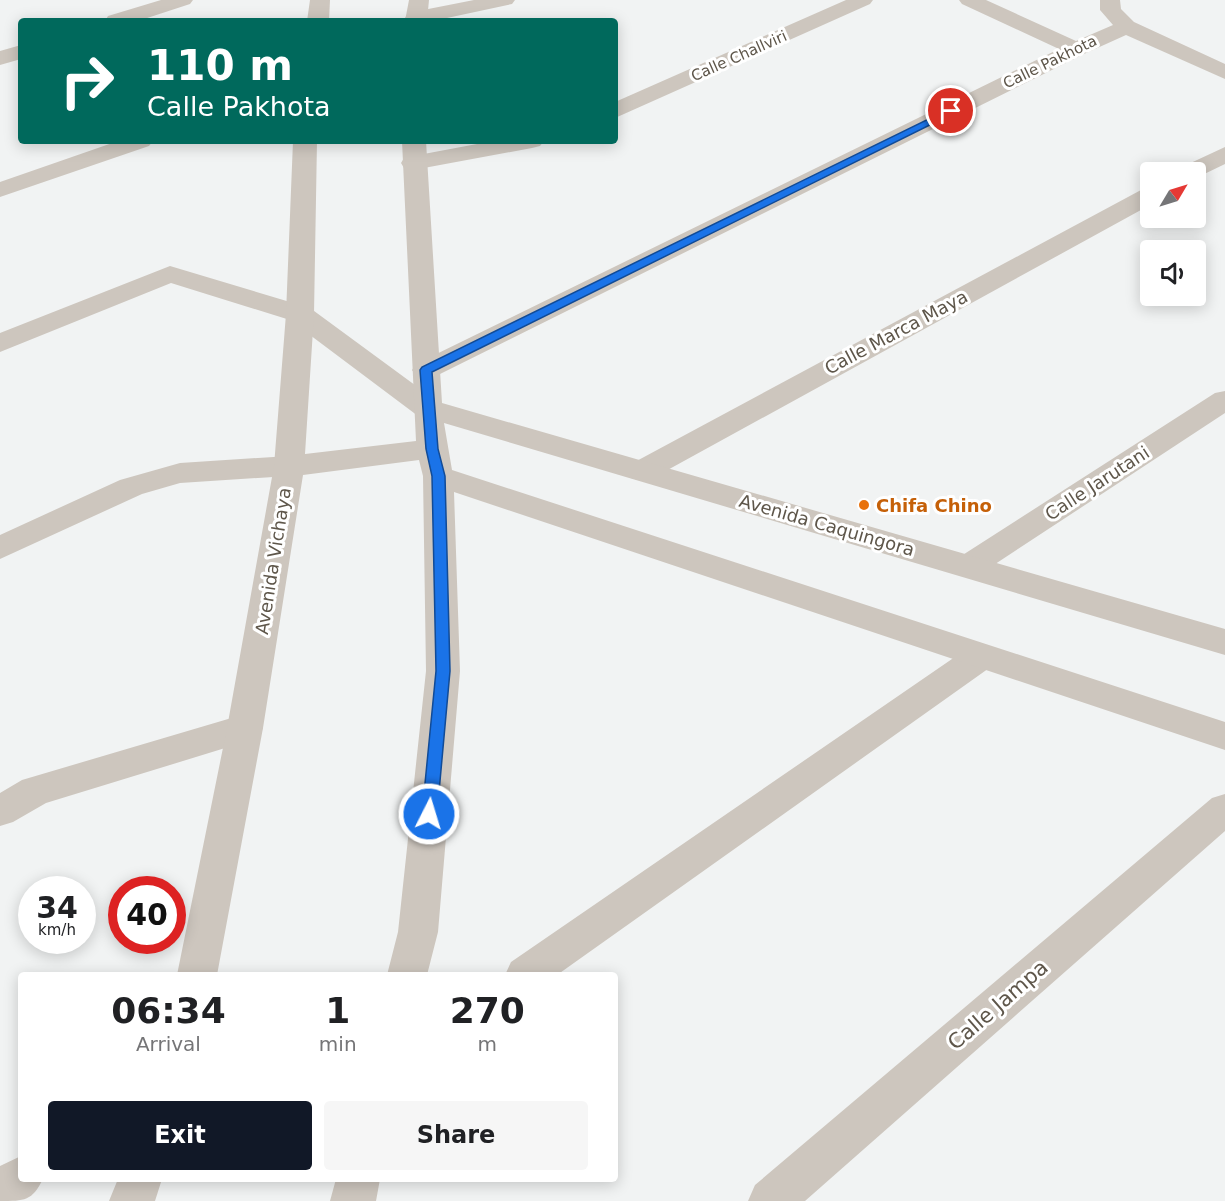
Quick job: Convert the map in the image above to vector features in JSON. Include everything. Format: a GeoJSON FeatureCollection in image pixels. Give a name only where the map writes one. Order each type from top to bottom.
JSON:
{"type":"FeatureCollection","features":[{"type":"Feature","properties":{"kind":"street"},"geometry":{"type":"LineString","coordinates":[[126,18],[183,0]]}},
{"type":"Feature","properties":{"kind":"street"},"geometry":{"type":"LineString","coordinates":[[318,18],[320,0]]}},
{"type":"Feature","properties":{"kind":"street"},"geometry":{"type":"LineString","coordinates":[[417,13],[505,0]]}},
{"type":"Feature","properties":{"kind":"street","name":"Calle Challviri"},"geometry":{"type":"LineString","coordinates":[[618,110],[863,0]]}},
{"type":"Feature","properties":{"kind":"street"},"geometry":{"type":"LineString","coordinates":[[969,0],[1076,49]]}},
{"type":"Feature","properties":{"kind":"street"},"geometry":{"type":"LineString","coordinates":[[1110,0],[1111,10],[1126,27],[1225,72]]}},
{"type":"Feature","properties":{"kind":"street","name":"Calle Pakhota"},"geometry":{"type":"LineString","coordinates":[[426,370],[1076,49],[1126,27]]}},
{"type":"Feature","properties":{"kind":"street"},"geometry":{"type":"LineString","coordinates":[[0,58],[18,53]]}},
{"type":"Feature","properties":{"kind":"street"},"geometry":{"type":"LineString","coordinates":[[0,190],[132,144]]}},
{"type":"Feature","properties":{"kind":"street","name":"Avenida Vichaya"},"geometry":{"type":"LineString","coordinates":[[198,972],[245,728],[289,466],[300,314],[305,144]]}},
{"type":"Feature","properties":{"kind":"street"},"geometry":{"type":"LineString","coordinates":[[408,972],[418,932],[443,671],[435,463],[428,409],[414,152],[500,144]]}},
{"type":"Feature","properties":{"kind":"street"},"geometry":{"type":"LineString","coordinates":[[1206,164],[1225,154]]}},
{"type":"Feature","properties":{"kind":"street","name":"Calle Marca Maya"},"geometry":{"type":"LineString","coordinates":[[642,471],[1140,200]]}},
{"type":"Feature","properties":{"kind":"street"},"geometry":{"type":"LineString","coordinates":[[0,343],[170,274],[300,314],[428,409]]}},
{"type":"Feature","properties":{"kind":"street","name":"Calle Jarutani"},"geometry":{"type":"LineString","coordinates":[[969,566],[1225,399]]}},
{"type":"Feature","properties":{"kind":"street","name":"Avenida Caquingora"},"geometry":{"type":"LineString","coordinates":[[428,409],[1225,642]]}},
{"type":"Feature","properties":{"kind":"street"},"geometry":{"type":"LineString","coordinates":[[0,548],[131,487],[180,472],[289,466],[435,463],[980,657],[1225,736]]}},
{"type":"Feature","properties":{"kind":"street"},"geometry":{"type":"LineString","coordinates":[[529,972],[980,657]]}},
{"type":"Feature","properties":{"kind":"street"},"geometry":{"type":"LineString","coordinates":[[0,811],[35,791],[245,728]]}},
{"type":"Feature","properties":{"kind":"street","name":"Calle Jampa"},"geometry":{"type":"LineString","coordinates":[[771,1201],[1225,809]]}},
{"type":"Feature","properties":{"kind":"street"},"geometry":{"type":"LineString","coordinates":[[0,1194],[18,1180]]}},
{"type":"Feature","properties":{"kind":"street"},"geometry":{"type":"LineString","coordinates":[[132,1201],[139,1182]]}},
{"type":"Feature","properties":{"kind":"street"},"geometry":{"type":"LineString","coordinates":[[353,1201],[357,1182]]}},
{"type":"Feature","properties":{"kind":"place","name":"Chifa Chino"},"geometry":{"type":"Point","coordinates":[864,505]}},
{"type":"Feature","properties":{"kind":"route"},"geometry":{"type":"LineString","coordinates":[[429,814],[443,671],[438,476],[432,449],[426,370],[951,111]]}}]}
